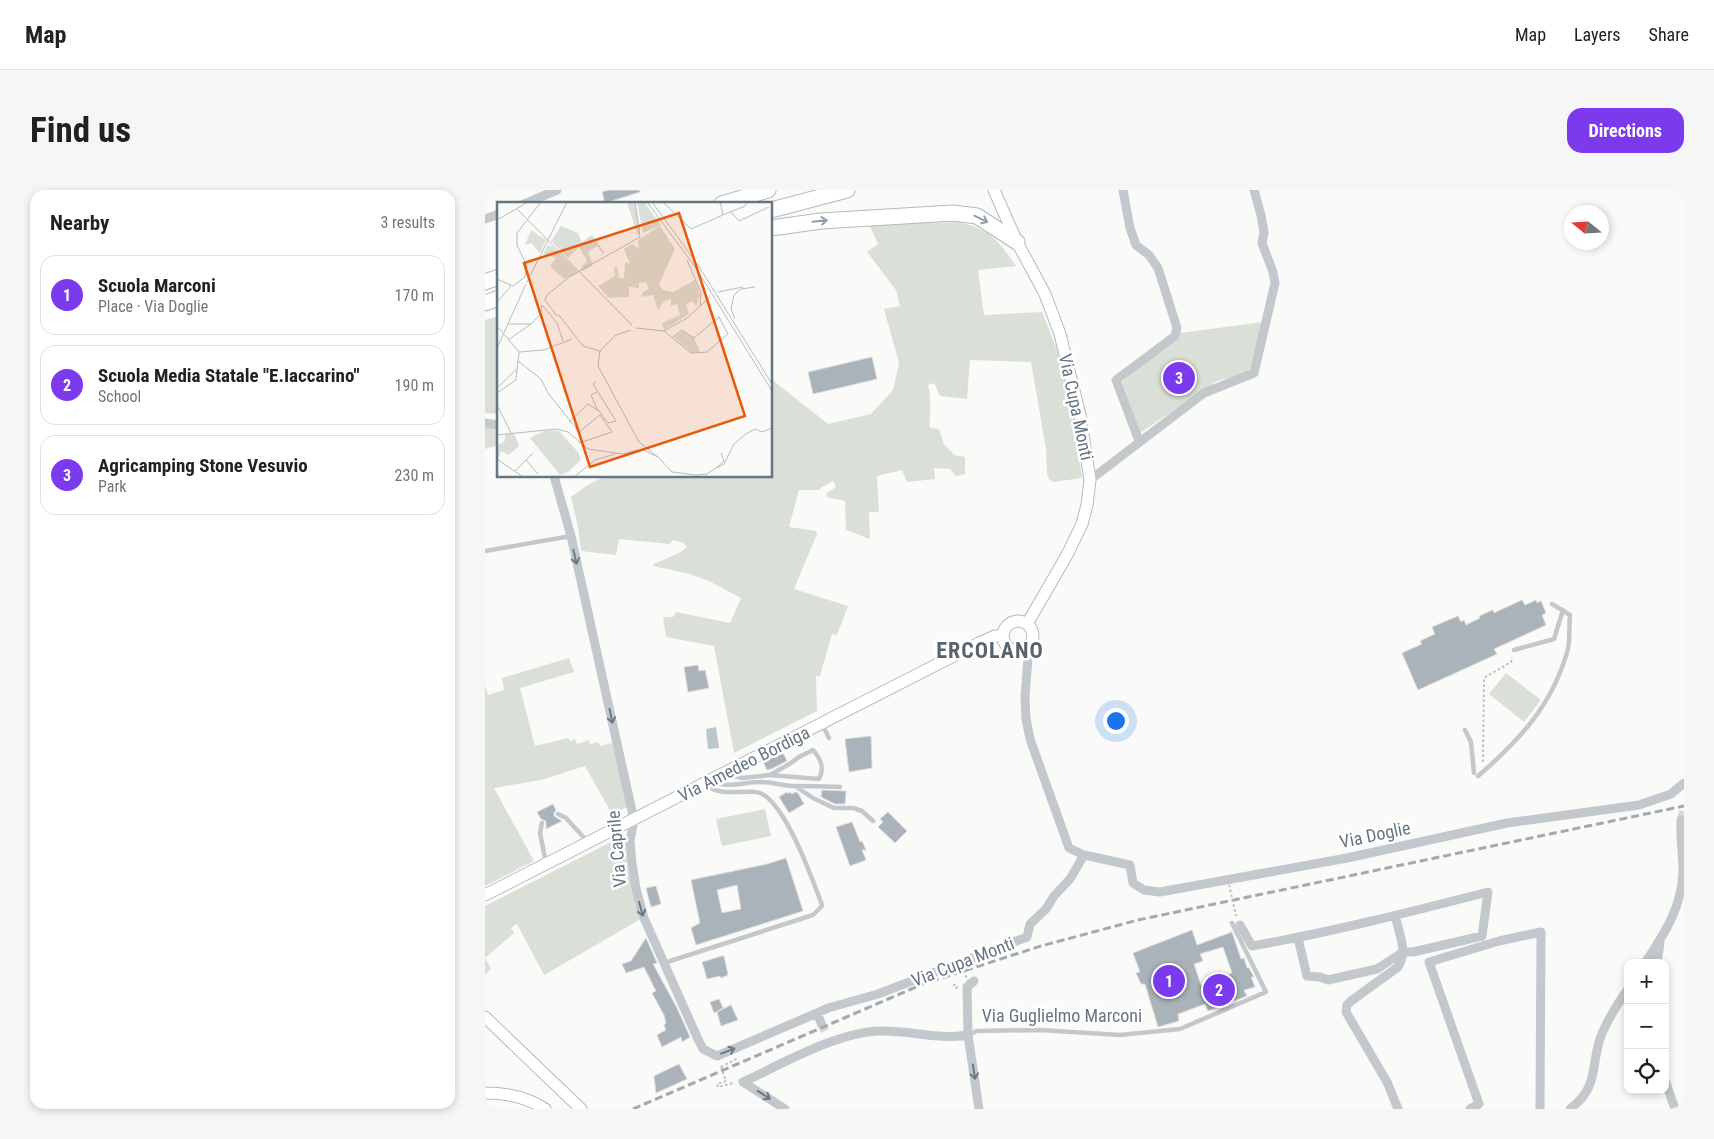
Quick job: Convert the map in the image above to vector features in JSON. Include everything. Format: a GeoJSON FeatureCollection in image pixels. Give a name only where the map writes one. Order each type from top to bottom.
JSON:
{"type":"FeatureCollection","features":[{"type":"Feature","properties":{"kind":"highway"},"geometry":{"type":"LineString","coordinates":[[729,202],[768,190]]}},
{"type":"Feature","properties":{"kind":"highway"},"geometry":{"type":"LineString","coordinates":[[773,209],[847,190]]}},
{"type":"Feature","properties":{"kind":"highway"},"geometry":{"type":"LineString","coordinates":[[773,228],[821,221],[953,213],[977,216],[1017,242]]}},
{"type":"Feature","properties":{"kind":"highway"},"geometry":{"type":"LineString","coordinates":[[485,282],[497,278]]}},
{"type":"Feature","properties":{"kind":"highway"},"geometry":{"type":"LineString","coordinates":[[485,303],[497,299]]}},
{"type":"Feature","properties":{"kind":"street"},"geometry":{"type":"LineString","coordinates":[[528,202],[557,190]]}},
{"type":"Feature","properties":{"kind":"street","name":"Via Cupa Monti"},"geometry":{"type":"LineString","coordinates":[[995,190],[1017,242],[1045,294],[1060,334],[1080,415],[1090,480],[1082,524],[1067,555],[1027,624]]}},
{"type":"Feature","properties":{"kind":"street"},"geometry":{"type":"LineString","coordinates":[[1123,190],[1125,209],[1136,245],[1149,255],[1158,268],[1177,328],[1175,336],[1116,380],[1139,441]]}},
{"type":"Feature","properties":{"kind":"street"},"geometry":{"type":"LineString","coordinates":[[1090,480],[1204,393],[1254,372],[1275,283],[1262,243],[1261,215],[1254,190]]}},
{"type":"Feature","properties":{"kind":"street"},"geometry":{"type":"LineString","coordinates":[[485,220],[497,215]]}},
{"type":"Feature","properties":{"kind":"street","name":"Via Caprile"},"geometry":{"type":"LineString","coordinates":[[555,478],[571,536],[634,820],[630,841],[636,889],[644,918],[697,1037],[703,1049],[717,1056],[817,1013]]}},
{"type":"Feature","properties":{"kind":"street"},"geometry":{"type":"LineString","coordinates":[[1021,621],[1027,624],[1033,633],[1033,639],[1026,648],[1015,650],[1009,648],[1005,644],[1003,636],[1006,627],[1010,623],[1021,621]]}},
{"type":"Feature","properties":{"kind":"street","name":"Via Amedeo Bordiga"},"geometry":{"type":"LineString","coordinates":[[485,895],[979,643],[995,636],[1003,636]]}},
{"type":"Feature","properties":{"kind":"street"},"geometry":{"type":"LineString","coordinates":[[1026,648],[1028,658],[1025,719],[1030,739],[1069,848],[1084,855]]}},
{"type":"Feature","properties":{"kind":"street","name":"Via Doglie"},"geometry":{"type":"LineString","coordinates":[[1084,855],[1130,865],[1133,883],[1144,890],[1160,892],[1347,858],[1507,823],[1639,805],[1671,794],[1684,783]]}},
{"type":"Feature","properties":{"kind":"street"},"geometry":{"type":"LineString","coordinates":[[1648,959],[1675,913],[1681,892],[1683,871],[1681,820]]}},
{"type":"Feature","properties":{"kind":"street","name":"Via Cupa Monti"},"geometry":{"type":"LineString","coordinates":[[817,1013],[828,1008],[878,994],[1027,937],[1031,924],[1046,909],[1054,896],[1070,879],[1084,855]]}},
{"type":"Feature","properties":{"kind":"street"},"geometry":{"type":"LineString","coordinates":[[1236,921],[1252,946],[1298,938],[1395,916],[1488,892],[1482,936],[1413,952],[1403,952],[1377,969],[1327,980],[1320,977],[1307,976],[1298,938]]}},
{"type":"Feature","properties":{"kind":"street"},"geometry":{"type":"LineString","coordinates":[[1395,916],[1403,952],[1402,961],[1398,967],[1351,1001],[1347,1005],[1346,1012],[1387,1082],[1398,1109]]}},
{"type":"Feature","properties":{"kind":"street"},"geometry":{"type":"LineString","coordinates":[[1470,1109],[1479,1104],[1429,962],[1499,941],[1541,932],[1539,1109]]}},
{"type":"Feature","properties":{"kind":"street"},"geometry":{"type":"LineString","coordinates":[[1658,959],[1661,939]]}},
{"type":"Feature","properties":{"kind":"street"},"geometry":{"type":"LineString","coordinates":[[785,1109],[743,1082],[829,1039],[879,1031],[953,1038],[968,1035],[967,987],[971,981]]}},
{"type":"Feature","properties":{"kind":"street"},"geometry":{"type":"LineString","coordinates":[[1570,1109],[1580,1102],[1590,1086],[1601,1036],[1624,998]]}},
{"type":"Feature","properties":{"kind":"street"},"geometry":{"type":"LineString","coordinates":[[817,1013],[821,1023]]}},
{"type":"Feature","properties":{"kind":"street"},"geometry":{"type":"LineString","coordinates":[[485,1018],[581,1109]]}},
{"type":"Feature","properties":{"kind":"street","name":"Via Guglielmo Marconi"},"geometry":{"type":"LineString","coordinates":[[968,1035],[979,1109]]}},
{"type":"Feature","properties":{"kind":"street"},"geometry":{"type":"LineString","coordinates":[[1669,1092],[1675,1109]]}},
{"type":"Feature","properties":{"kind":"street"},"geometry":{"type":"LineString","coordinates":[[485,1093],[520,1097],[545,1109]]}},
{"type":"Feature","properties":{"kind":"lane"},"geometry":{"type":"LineString","coordinates":[[485,551],[571,536]]}},
{"type":"Feature","properties":{"kind":"lane"},"geometry":{"type":"LineString","coordinates":[[1465,730],[1471,742],[1476,775],[1524,733],[1550,695],[1568,648],[1570,615],[1553,604]]}},
{"type":"Feature","properties":{"kind":"lane"},"geometry":{"type":"LineString","coordinates":[[1514,650],[1554,639],[1563,610]]}},
{"type":"Feature","properties":{"kind":"lane"},"geometry":{"type":"LineString","coordinates":[[822,724],[829,738]]}},
{"type":"Feature","properties":{"kind":"lane"},"geometry":{"type":"LineString","coordinates":[[730,771],[735,776],[741,778],[769,775],[819,779],[823,764],[813,750],[769,775]]}},
{"type":"Feature","properties":{"kind":"lane"},"geometry":{"type":"LineString","coordinates":[[708,782],[718,784],[759,782],[795,786],[840,787]]}},
{"type":"Feature","properties":{"kind":"lane"},"geometry":{"type":"LineString","coordinates":[[664,963],[813,915],[822,906],[789,826],[768,798],[758,792],[717,792],[708,782]]}},
{"type":"Feature","properties":{"kind":"lane"},"geometry":{"type":"LineString","coordinates":[[795,786],[813,798],[834,808],[853,808],[862,811],[873,821]]}},
{"type":"Feature","properties":{"kind":"lane"},"geometry":{"type":"LineString","coordinates":[[558,814],[567,818],[589,843]]}},
{"type":"Feature","properties":{"kind":"lane"},"geometry":{"type":"LineString","coordinates":[[542,823],[540,832],[547,864]]}},
{"type":"Feature","properties":{"kind":"lane","name":"Via Guglielmo Marconi"},"geometry":{"type":"LineString","coordinates":[[968,1035],[977,1031],[1040,1030],[1120,1035],[1180,1029],[1266,992],[1236,921]]}},
{"type":"Feature","properties":{"kind":"path"},"geometry":{"type":"LineString","coordinates":[[1483,754],[1485,678],[1511,662]]}},
{"type":"Feature","properties":{"kind":"path"},"geometry":{"type":"LineString","coordinates":[[1228,880],[1236,921]]}},
{"type":"Feature","properties":{"kind":"path"},"geometry":{"type":"LineString","coordinates":[[962,966],[971,981]]}},
{"type":"Feature","properties":{"kind":"path"},"geometry":{"type":"LineString","coordinates":[[727,1082],[721,1067],[739,1059]]}},
{"type":"Feature","properties":{"kind":"shaded area"},"geometry":{"type":"Polygon","coordinates":[[[959,222],[970,225],[993,237],[1004,249],[1016,266],[978,270],[984,315],[1042,312],[1067,374],[1082,478],[1053,482],[1049,479],[1046,449],[1031,362],[970,360],[967,399],[940,396],[934,383],[928,385],[930,428],[939,429],[944,444],[954,455],[965,457],[965,474],[956,476],[950,469],[934,468],[935,479],[907,482],[902,470],[877,476],[879,512],[869,512],[870,539],[846,530],[845,501],[826,497],[827,493],[836,487],[833,481],[820,488],[820,490],[799,490],[789,527],[816,531],[817,534],[794,589],[848,606],[837,635],[832,634],[820,676],[816,676],[817,711],[734,753],[714,646],[666,637],[663,617],[673,617],[676,612],[730,623],[741,598],[709,581],[690,574],[653,566],[679,553],[687,547],[684,543],[673,540],[670,544],[619,539],[616,555],[581,551],[571,497],[589,484],[602,478],[773,478],[773,381],[828,424],[871,414],[893,390],[899,363],[884,309],[900,306],[896,290],[867,252],[878,244],[869,224],[959,222]]]}},
{"type":"Feature","properties":{"kind":"shaded area"},"geometry":{"type":"Polygon","coordinates":[[[497,317],[497,414],[485,413],[485,320],[497,317]]]}},
{"type":"Feature","properties":{"kind":"shaded area"},"geometry":{"type":"Polygon","coordinates":[[[1263,322],[1251,368],[1244,374],[1217,381],[1140,433],[1122,382],[1180,333],[1263,322]]]}},
{"type":"Feature","properties":{"kind":"shaded area"},"geometry":{"type":"Polygon","coordinates":[[[485,428],[497,428],[497,446],[485,449],[485,428]]]}},
{"type":"Feature","properties":{"kind":"shaded area"},"geometry":{"type":"Polygon","coordinates":[[[569,658],[574,672],[520,688],[535,746],[568,738],[570,741],[575,739],[577,744],[589,740],[590,744],[598,742],[600,746],[612,743],[629,806],[612,814],[585,766],[541,780],[494,788],[534,861],[485,886],[485,685],[488,695],[504,690],[502,678],[569,658]]]}},
{"type":"Feature","properties":{"kind":"shaded area"},"geometry":{"type":"Polygon","coordinates":[[[1506,673],[1541,700],[1524,722],[1489,694],[1506,673]]]}},
{"type":"Feature","properties":{"kind":"shaded area"},"geometry":{"type":"Polygon","coordinates":[[[716,727],[719,748],[708,749],[706,729],[716,727]]]}},
{"type":"Feature","properties":{"kind":"shaded area"},"geometry":{"type":"Polygon","coordinates":[[[765,809],[771,836],[722,846],[716,819],[765,809]]]}},
{"type":"Feature","properties":{"kind":"shaded area"},"geometry":{"type":"Polygon","coordinates":[[[625,835],[628,869],[641,919],[544,975],[517,924],[511,928],[514,933],[485,958],[485,906],[625,835]]]}},
{"type":"Feature","properties":{"kind":"shaded area"},"geometry":{"type":"Polygon","coordinates":[[[485,958],[491,969],[485,975],[485,958]]]}},
{"type":"Feature","properties":{"kind":"building"},"geometry":{"type":"Polygon","coordinates":[[[609,190],[640,190],[640,192],[608,202],[605,202],[602,192],[609,190]]]}},
{"type":"Feature","properties":{"kind":"building"},"geometry":{"type":"Polygon","coordinates":[[[872,357],[877,379],[813,394],[808,372],[872,357]]]}},
{"type":"Feature","properties":{"kind":"building"},"geometry":{"type":"Polygon","coordinates":[[[1522,600],[1525,605],[1536,600],[1537,603],[1541,601],[1546,613],[1542,615],[1546,625],[1494,649],[1497,654],[1418,690],[1402,653],[1422,644],[1420,641],[1435,634],[1432,627],[1458,616],[1461,622],[1464,620],[1466,625],[1480,618],[1479,616],[1493,610],[1494,613],[1522,600]]]}},
{"type":"Feature","properties":{"kind":"building"},"geometry":{"type":"Polygon","coordinates":[[[698,665],[699,671],[705,670],[709,688],[688,692],[684,667],[698,665]]]}},
{"type":"Feature","properties":{"kind":"building"},"geometry":{"type":"Polygon","coordinates":[[[871,736],[872,768],[849,772],[845,739],[871,736]]]}},
{"type":"Feature","properties":{"kind":"building"},"geometry":{"type":"Polygon","coordinates":[[[783,753],[787,761],[767,770],[763,762],[783,753]]]}},
{"type":"Feature","properties":{"kind":"building"},"geometry":{"type":"Polygon","coordinates":[[[822,790],[846,791],[845,804],[835,804],[821,797],[822,790]]]}},
{"type":"Feature","properties":{"kind":"building"},"geometry":{"type":"Polygon","coordinates":[[[787,792],[788,794],[790,792],[792,794],[798,793],[804,804],[789,813],[779,797],[787,792]]]}},
{"type":"Feature","properties":{"kind":"building"},"geometry":{"type":"Polygon","coordinates":[[[553,804],[556,810],[554,816],[562,821],[546,829],[546,821],[541,819],[537,812],[553,804]]]}},
{"type":"Feature","properties":{"kind":"building"},"geometry":{"type":"Polygon","coordinates":[[[888,812],[907,831],[895,843],[878,827],[883,822],[880,819],[888,812]]]}},
{"type":"Feature","properties":{"kind":"building"},"geometry":{"type":"Polygon","coordinates":[[[852,822],[860,842],[862,841],[866,850],[862,850],[866,860],[850,866],[836,827],[852,822]]]}},
{"type":"Feature","properties":{"kind":"building"},"geometry":{"type":"Polygon","coordinates":[[[786,858],[803,911],[696,945],[691,928],[700,923],[691,880],[767,864],[786,858]],[[737,885],[717,890],[722,913],[741,909],[737,885]]]}},
{"type":"Feature","properties":{"kind":"building"},"geometry":{"type":"Polygon","coordinates":[[[656,886],[661,904],[651,907],[646,888],[656,886]]]}},
{"type":"Feature","properties":{"kind":"building"},"geometry":{"type":"Polygon","coordinates":[[[1192,930],[1197,945],[1232,932],[1241,959],[1244,958],[1247,968],[1249,968],[1254,977],[1251,977],[1255,987],[1244,990],[1247,996],[1208,1011],[1205,1004],[1178,1014],[1179,1021],[1158,1027],[1145,984],[1141,984],[1136,973],[1140,972],[1133,953],[1192,930]],[[1223,947],[1200,954],[1203,961],[1194,964],[1201,985],[1232,973],[1223,947]]]}},
{"type":"Feature","properties":{"kind":"building"},"geometry":{"type":"Polygon","coordinates":[[[646,938],[657,963],[653,964],[677,1008],[690,1037],[682,1042],[681,1037],[662,1047],[657,1035],[666,1030],[664,1025],[666,1023],[664,1015],[652,993],[656,991],[644,967],[626,973],[622,964],[631,961],[646,938]]]}},
{"type":"Feature","properties":{"kind":"building"},"geometry":{"type":"Polygon","coordinates":[[[724,956],[728,975],[721,978],[720,976],[707,979],[702,962],[724,956]]]}},
{"type":"Feature","properties":{"kind":"building"},"geometry":{"type":"Polygon","coordinates":[[[719,999],[723,1008],[714,1013],[710,1002],[719,999]]]}},
{"type":"Feature","properties":{"kind":"building"},"geometry":{"type":"Polygon","coordinates":[[[731,1005],[738,1020],[721,1026],[717,1012],[731,1005]]]}},
{"type":"Feature","properties":{"kind":"building"},"geometry":{"type":"Polygon","coordinates":[[[679,1064],[687,1079],[656,1093],[654,1076],[679,1064]]]}},
{"type":"Feature","properties":{"kind":"tunnel"},"geometry":{"type":"LineString","coordinates":[[1681,820],[1684,811]]}},
{"type":"Feature","properties":{"kind":"tunnel"},"geometry":{"type":"LineString","coordinates":[[821,1023],[827,1035]]}},
{"type":"Feature","properties":{"kind":"railway"},"geometry":{"type":"LineString","coordinates":[[633,1109],[923,984],[1041,946],[1138,920],[1684,806]]}},
{"type":"Feature","properties":{"kind":"place","name":"Agricamping Stone Vesuvio"},"geometry":{"type":"Point","coordinates":[1179,378]}},
{"type":"Feature","properties":{"kind":"place","name":"Scuola Marconi"},"geometry":{"type":"Point","coordinates":[1169,981]}},
{"type":"Feature","properties":{"kind":"place","name":"Scuola Media Statale \"E.Iaccarino\""},"geometry":{"type":"Point","coordinates":[1219,990]}},
{"type":"Feature","properties":{"kind":"district","name":"ERCOLANO"},"geometry":{"type":"Point","coordinates":[990,650]}}]}
